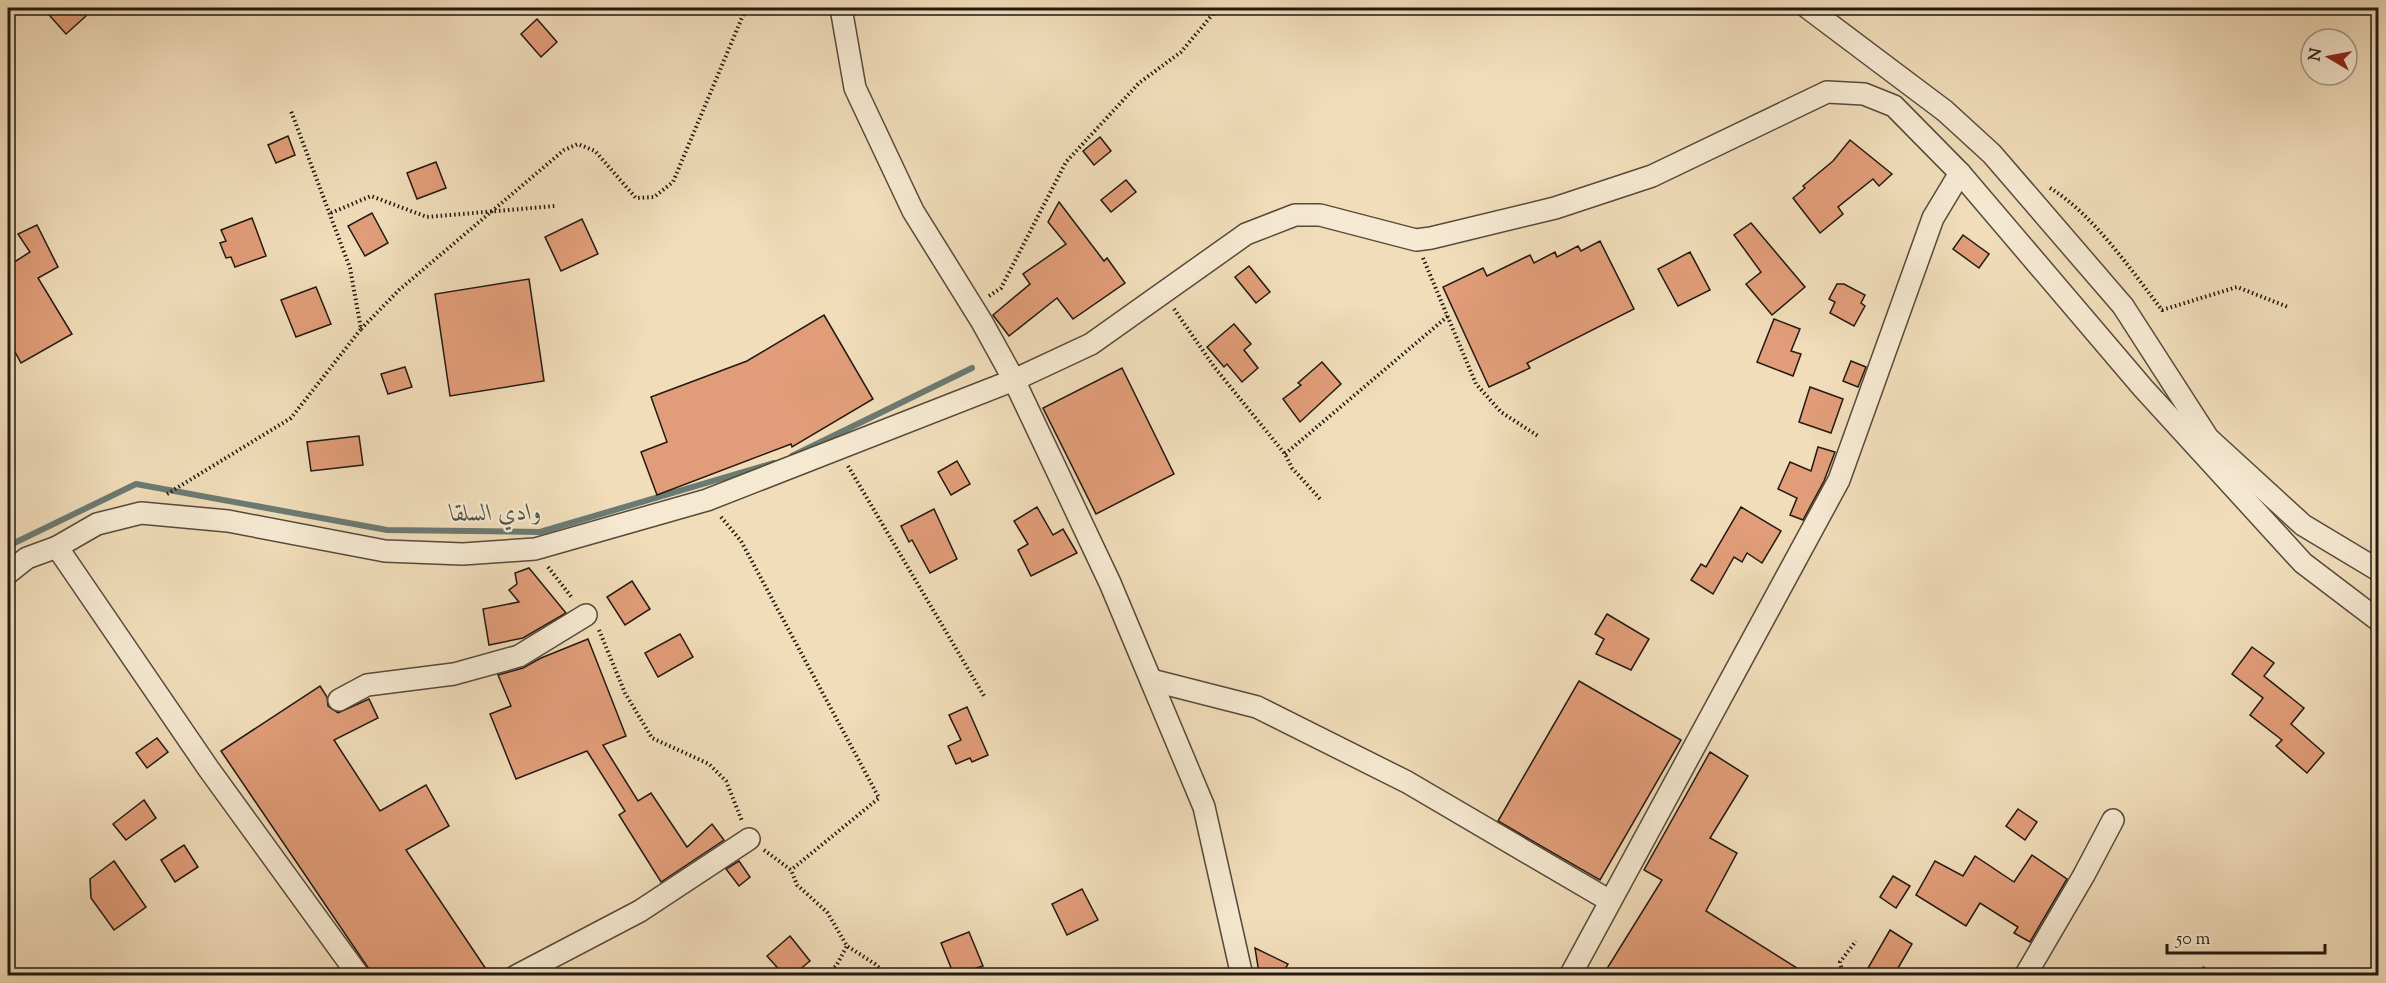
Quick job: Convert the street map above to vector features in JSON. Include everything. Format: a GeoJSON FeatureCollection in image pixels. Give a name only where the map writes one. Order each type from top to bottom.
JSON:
{"type":"FeatureCollection","features":[{"type":"Feature","properties":{"kind":"street"},"geometry":{"type":"LineString","coordinates":[[841,8],[855,88],[913,211],[1014,380],[1110,583],[1204,807],[1242,975]]}},
{"type":"Feature","properties":{"kind":"street"},"geometry":{"type":"LineString","coordinates":[[1808,8],[1945,111],[1992,154],[2123,306],[2208,438],[2303,525],[2379,570]]}},
{"type":"Feature","properties":{"kind":"street"},"geometry":{"type":"LineString","coordinates":[[10,566],[57,547],[97,524],[141,513],[228,521],[386,551],[464,554],[535,549],[707,500],[1014,380],[1091,344],[1246,234],[1295,215],[1320,215],[1416,240],[1555,208],[1652,176],[1827,92],[1864,94],[1894,106],[1960,173],[2143,388],[2303,563],[2379,620]]}},
{"type":"Feature","properties":{"kind":"street"},"geometry":{"type":"LineString","coordinates":[[1570,975],[1839,480],[1933,218],[1960,173]]}},
{"type":"Feature","properties":{"kind":"street"},"geometry":{"type":"LineString","coordinates":[[57,547],[208,768],[359,975]]}},
{"type":"Feature","properties":{"kind":"street"},"geometry":{"type":"LineString","coordinates":[[339,700],[367,685],[454,674],[519,656],[586,615]]}},
{"type":"Feature","properties":{"kind":"street"},"geometry":{"type":"LineString","coordinates":[[1151,680],[1257,707],[1407,782],[1610,901]]}},
{"type":"Feature","properties":{"kind":"street"},"geometry":{"type":"LineString","coordinates":[[2025,975],[2084,875],[2113,820]]}},
{"type":"Feature","properties":{"kind":"street"},"geometry":{"type":"LineString","coordinates":[[516,975],[640,911],[749,839]]}},
{"type":"Feature","properties":{"kind":"path"},"geometry":{"type":"LineString","coordinates":[[141,513],[163,496],[291,418],[361,329],[399,290],[564,150],[578,144],[595,151],[636,198],[654,197],[673,182],[746,8]]}},
{"type":"Feature","properties":{"kind":"path"},"geometry":{"type":"LineString","coordinates":[[971,308],[1001,288],[1066,162],[1139,83],[1181,52],[1218,8]]}},
{"type":"Feature","properties":{"kind":"path"},"geometry":{"type":"LineString","coordinates":[[291,111],[314,178],[331,213],[350,268],[361,329]]}},
{"type":"Feature","properties":{"kind":"path"},"geometry":{"type":"LineString","coordinates":[[2040,182],[2065,197],[2110,246],[2162,310],[2237,287],[2288,307]]}},
{"type":"Feature","properties":{"kind":"path"},"geometry":{"type":"LineString","coordinates":[[331,213],[370,196],[427,217],[555,206]]}},
{"type":"Feature","properties":{"kind":"path"},"geometry":{"type":"LineString","coordinates":[[1416,240],[1476,384],[1501,412],[1538,436]]}},
{"type":"Feature","properties":{"kind":"path"},"geometry":{"type":"LineString","coordinates":[[1163,294],[1215,368],[1285,454],[1292,468],[1321,500]]}},
{"type":"Feature","properties":{"kind":"path"},"geometry":{"type":"LineString","coordinates":[[1285,454],[1448,316]]}},
{"type":"Feature","properties":{"kind":"path"},"geometry":{"type":"LineString","coordinates":[[838,450],[984,696]]}},
{"type":"Feature","properties":{"kind":"path"},"geometry":{"type":"LineString","coordinates":[[707,500],[741,541],[879,798],[791,870]]}},
{"type":"Feature","properties":{"kind":"path"},"geometry":{"type":"LineString","coordinates":[[535,549],[586,615],[594,617],[625,693],[652,738],[709,764],[726,781],[749,839],[791,870],[797,885],[827,912],[847,946],[888,975]]}},
{"type":"Feature","properties":{"kind":"path"},"geometry":{"type":"LineString","coordinates":[[1843,975],[1840,962],[1856,941]]}},
{"type":"Feature","properties":{"kind":"path"},"geometry":{"type":"LineString","coordinates":[[824,975],[836,966],[847,946]]}},
{"type":"Feature","properties":{"kind":"path"},"geometry":{"type":"LineString","coordinates":[[2199,975],[2206,965]]}},
{"type":"Feature","properties":{"kind":"building"},"geometry":{"type":"Polygon","coordinates":[[[43,8],[79,8],[86,16],[66,34],[43,8]]]}},
{"type":"Feature","properties":{"kind":"building"},"geometry":{"type":"Polygon","coordinates":[[[537,19],[557,42],[541,57],[521,34],[537,19]]]}},
{"type":"Feature","properties":{"kind":"building"},"geometry":{"type":"Polygon","coordinates":[[[288,136],[295,155],[276,163],[268,145],[288,136]]]}},
{"type":"Feature","properties":{"kind":"building"},"geometry":{"type":"Polygon","coordinates":[[[1100,137],[1111,151],[1094,165],[1083,151],[1100,137]]]}},
{"type":"Feature","properties":{"kind":"building"},"geometry":{"type":"Polygon","coordinates":[[[1850,140],[1892,174],[1879,186],[1873,179],[1838,207],[1843,214],[1820,233],[1793,198],[1805,188],[1803,186],[1833,161],[1850,140]]]}},
{"type":"Feature","properties":{"kind":"building"},"geometry":{"type":"Polygon","coordinates":[[[436,162],[446,188],[417,199],[407,173],[436,162]]]}},
{"type":"Feature","properties":{"kind":"building"},"geometry":{"type":"Polygon","coordinates":[[[1126,180],[1136,192],[1111,212],[1101,200],[1126,180]]]}},
{"type":"Feature","properties":{"kind":"building"},"geometry":{"type":"Polygon","coordinates":[[[1059,202],[1104,261],[1107,258],[1125,283],[1073,319],[1057,298],[1009,336],[993,315],[1030,284],[1023,274],[1066,244],[1048,222],[1059,202]]]}},
{"type":"Feature","properties":{"kind":"building"},"geometry":{"type":"Polygon","coordinates":[[[372,213],[388,243],[365,256],[348,226],[372,213]]]}},
{"type":"Feature","properties":{"kind":"building"},"geometry":{"type":"Polygon","coordinates":[[[252,218],[266,256],[235,267],[231,257],[226,258],[220,243],[226,241],[221,230],[252,218]]]}},
{"type":"Feature","properties":{"kind":"building"},"geometry":{"type":"Polygon","coordinates":[[[582,219],[598,254],[561,271],[545,237],[582,219]]]}},
{"type":"Feature","properties":{"kind":"building"},"geometry":{"type":"Polygon","coordinates":[[[1751,223],[1805,287],[1772,315],[1746,284],[1761,272],[1734,235],[1751,223]]]}},
{"type":"Feature","properties":{"kind":"building"},"geometry":{"type":"Polygon","coordinates":[[[37,225],[58,267],[38,278],[72,334],[21,363],[8,339],[8,266],[30,252],[18,234],[37,225]]]}},
{"type":"Feature","properties":{"kind":"building"},"geometry":{"type":"Polygon","coordinates":[[[1963,235],[1989,254],[1979,268],[1953,249],[1963,235]]]}},
{"type":"Feature","properties":{"kind":"building"},"geometry":{"type":"Polygon","coordinates":[[[1600,241],[1634,309],[1527,363],[1530,368],[1489,387],[1443,287],[1483,268],[1487,276],[1530,255],[1534,263],[1555,252],[1557,257],[1578,246],[1581,251],[1600,241]]]}},
{"type":"Feature","properties":{"kind":"building"},"geometry":{"type":"Polygon","coordinates":[[[1690,252],[1710,290],[1678,306],[1658,269],[1690,252]]]}},
{"type":"Feature","properties":{"kind":"building"},"geometry":{"type":"Polygon","coordinates":[[[1249,266],[1270,292],[1256,303],[1235,277],[1249,266]]]}},
{"type":"Feature","properties":{"kind":"building"},"geometry":{"type":"Polygon","coordinates":[[[529,279],[544,381],[450,396],[435,294],[529,279]]]}},
{"type":"Feature","properties":{"kind":"building"},"geometry":{"type":"Polygon","coordinates":[[[1837,284],[1844,284],[1865,295],[1861,303],[1865,306],[1854,326],[1830,313],[1835,302],[1829,299],[1837,284]]]}},
{"type":"Feature","properties":{"kind":"building"},"geometry":{"type":"Polygon","coordinates":[[[316,287],[331,324],[296,337],[281,300],[316,287]]]}},
{"type":"Feature","properties":{"kind":"building"},"geometry":{"type":"Polygon","coordinates":[[[824,315],[873,399],[792,447],[791,444],[657,495],[641,452],[667,442],[651,397],[747,361],[824,315]]]}},
{"type":"Feature","properties":{"kind":"building"},"geometry":{"type":"Polygon","coordinates":[[[1774,319],[1800,329],[1791,351],[1801,354],[1793,376],[1757,362],[1774,319]]]}},
{"type":"Feature","properties":{"kind":"building"},"geometry":{"type":"Polygon","coordinates":[[[1234,324],[1251,344],[1244,350],[1258,368],[1242,382],[1227,364],[1224,367],[1207,347],[1234,324]]]}},
{"type":"Feature","properties":{"kind":"building"},"geometry":{"type":"Polygon","coordinates":[[[1851,361],[1866,367],[1858,387],[1843,381],[1851,361]]]}},
{"type":"Feature","properties":{"kind":"building"},"geometry":{"type":"Polygon","coordinates":[[[1322,362],[1341,384],[1300,422],[1283,399],[1301,385],[1298,383],[1322,362]]]}},
{"type":"Feature","properties":{"kind":"building"},"geometry":{"type":"Polygon","coordinates":[[[405,367],[412,387],[388,394],[381,374],[405,367]]]}},
{"type":"Feature","properties":{"kind":"building"},"geometry":{"type":"Polygon","coordinates":[[[1122,368],[1174,474],[1096,514],[1043,408],[1122,368]]]}},
{"type":"Feature","properties":{"kind":"building"},"geometry":{"type":"Polygon","coordinates":[[[1810,387],[1843,399],[1831,433],[1799,422],[1810,387]]]}},
{"type":"Feature","properties":{"kind":"building"},"geometry":{"type":"Polygon","coordinates":[[[359,436],[363,465],[311,471],[307,442],[359,436]]]}},
{"type":"Feature","properties":{"kind":"building"},"geometry":{"type":"Polygon","coordinates":[[[1818,447],[1835,452],[1824,481],[1803,520],[1790,515],[1797,498],[1778,489],[1790,462],[1811,471],[1818,447]]]}},
{"type":"Feature","properties":{"kind":"building"},"geometry":{"type":"Polygon","coordinates":[[[957,461],[970,484],[951,495],[938,472],[957,461]]]}},
{"type":"Feature","properties":{"kind":"building"},"geometry":{"type":"Polygon","coordinates":[[[1037,507],[1053,535],[1063,529],[1077,553],[1031,576],[1018,550],[1028,544],[1014,521],[1037,507]]]}},
{"type":"Feature","properties":{"kind":"building"},"geometry":{"type":"Polygon","coordinates":[[[1741,507],[1781,531],[1762,563],[1747,553],[1742,562],[1734,557],[1713,594],[1691,580],[1701,564],[1706,567],[1741,507]]]}},
{"type":"Feature","properties":{"kind":"building"},"geometry":{"type":"Polygon","coordinates":[[[934,509],[957,559],[930,573],[912,540],[909,542],[901,526],[934,509]]]}},
{"type":"Feature","properties":{"kind":"building"},"geometry":{"type":"Polygon","coordinates":[[[529,568],[566,613],[523,638],[489,645],[483,609],[519,602],[509,590],[517,584],[515,573],[529,568]]]}},
{"type":"Feature","properties":{"kind":"building"},"geometry":{"type":"Polygon","coordinates":[[[632,581],[650,609],[625,625],[607,597],[632,581]]]}},
{"type":"Feature","properties":{"kind":"building"},"geometry":{"type":"Polygon","coordinates":[[[1607,614],[1649,639],[1631,670],[1596,654],[1604,639],[1595,634],[1607,614]]]}},
{"type":"Feature","properties":{"kind":"building"},"geometry":{"type":"Polygon","coordinates":[[[680,634],[693,657],[658,677],[645,653],[680,634]]]}},
{"type":"Feature","properties":{"kind":"building"},"geometry":{"type":"Polygon","coordinates":[[[588,639],[626,736],[603,745],[638,801],[651,793],[687,847],[712,824],[724,840],[661,882],[619,815],[625,811],[587,751],[516,779],[490,714],[511,706],[498,675],[523,668],[588,639]]]}},
{"type":"Feature","properties":{"kind":"building"},"geometry":{"type":"Polygon","coordinates":[[[2252,647],[2274,663],[2264,676],[2304,708],[2291,724],[2324,753],[2307,773],[2276,746],[2282,740],[2250,715],[2263,698],[2232,674],[2252,647]]]}},
{"type":"Feature","properties":{"kind":"building"},"geometry":{"type":"Polygon","coordinates":[[[1579,681],[1681,740],[1600,880],[1498,821],[1579,681]]]}},
{"type":"Feature","properties":{"kind":"building"},"geometry":{"type":"Polygon","coordinates":[[[320,686],[327,697],[328,706],[338,713],[369,699],[378,718],[334,740],[380,811],[426,785],[449,826],[406,850],[490,975],[373,975],[221,751],[320,686]]]}},
{"type":"Feature","properties":{"kind":"building"},"geometry":{"type":"Polygon","coordinates":[[[967,707],[988,755],[972,762],[970,758],[956,764],[948,746],[961,740],[949,715],[967,707]]]}},
{"type":"Feature","properties":{"kind":"building"},"geometry":{"type":"Polygon","coordinates":[[[157,738],[168,752],[147,768],[136,753],[157,738]]]}},
{"type":"Feature","properties":{"kind":"building"},"geometry":{"type":"Polygon","coordinates":[[[1710,752],[1748,776],[1710,838],[1737,853],[1706,911],[1808,975],[1603,975],[1662,880],[1644,870],[1710,752]]]}},
{"type":"Feature","properties":{"kind":"building"},"geometry":{"type":"Polygon","coordinates":[[[144,800],[156,818],[126,840],[113,824],[144,800]]]}},
{"type":"Feature","properties":{"kind":"building"},"geometry":{"type":"Polygon","coordinates":[[[2018,809],[2037,822],[2025,840],[2006,826],[2018,809]]]}},
{"type":"Feature","properties":{"kind":"building"},"geometry":{"type":"Polygon","coordinates":[[[184,845],[198,867],[175,882],[161,860],[184,845]]]}},
{"type":"Feature","properties":{"kind":"building"},"geometry":{"type":"Polygon","coordinates":[[[2032,855],[2067,879],[2030,942],[2014,933],[2018,927],[1980,903],[1966,926],[1916,895],[1935,861],[1963,876],[1975,856],[2014,882],[2032,855]]]}},
{"type":"Feature","properties":{"kind":"building"},"geometry":{"type":"Polygon","coordinates":[[[114,861],[146,907],[114,930],[91,898],[90,879],[114,861]]]}},
{"type":"Feature","properties":{"kind":"building"},"geometry":{"type":"Polygon","coordinates":[[[739,861],[750,877],[739,886],[726,869],[739,861]]]}},
{"type":"Feature","properties":{"kind":"building"},"geometry":{"type":"Polygon","coordinates":[[[1893,876],[1910,886],[1896,908],[1880,897],[1893,876]]]}},
{"type":"Feature","properties":{"kind":"building"},"geometry":{"type":"Polygon","coordinates":[[[1082,889],[1098,920],[1067,935],[1052,904],[1082,889]]]}},
{"type":"Feature","properties":{"kind":"building"},"geometry":{"type":"Polygon","coordinates":[[[1890,930],[1912,944],[1894,975],[1864,975],[1890,930]]]}},
{"type":"Feature","properties":{"kind":"building"},"geometry":{"type":"Polygon","coordinates":[[[969,932],[983,966],[954,975],[941,943],[969,932]]]}},
{"type":"Feature","properties":{"kind":"building"},"geometry":{"type":"Polygon","coordinates":[[[790,936],[810,961],[793,975],[784,975],[767,956],[790,936]]]}},
{"type":"Feature","properties":{"kind":"building"},"geometry":{"type":"Polygon","coordinates":[[[1255,948],[1288,964],[1282,975],[1259,973],[1255,948]]]}},
{"type":"Feature","properties":{"kind":"waterway","name":"وادي السلقا"},"geometry":{"type":"LineString","coordinates":[[792,456],[972,368]]}},
{"type":"Feature","properties":{"kind":"waterway","name":"وادي السلقا"},"geometry":{"type":"LineString","coordinates":[[8,546],[136,484],[387,530],[540,532],[774,463]]}}]}
